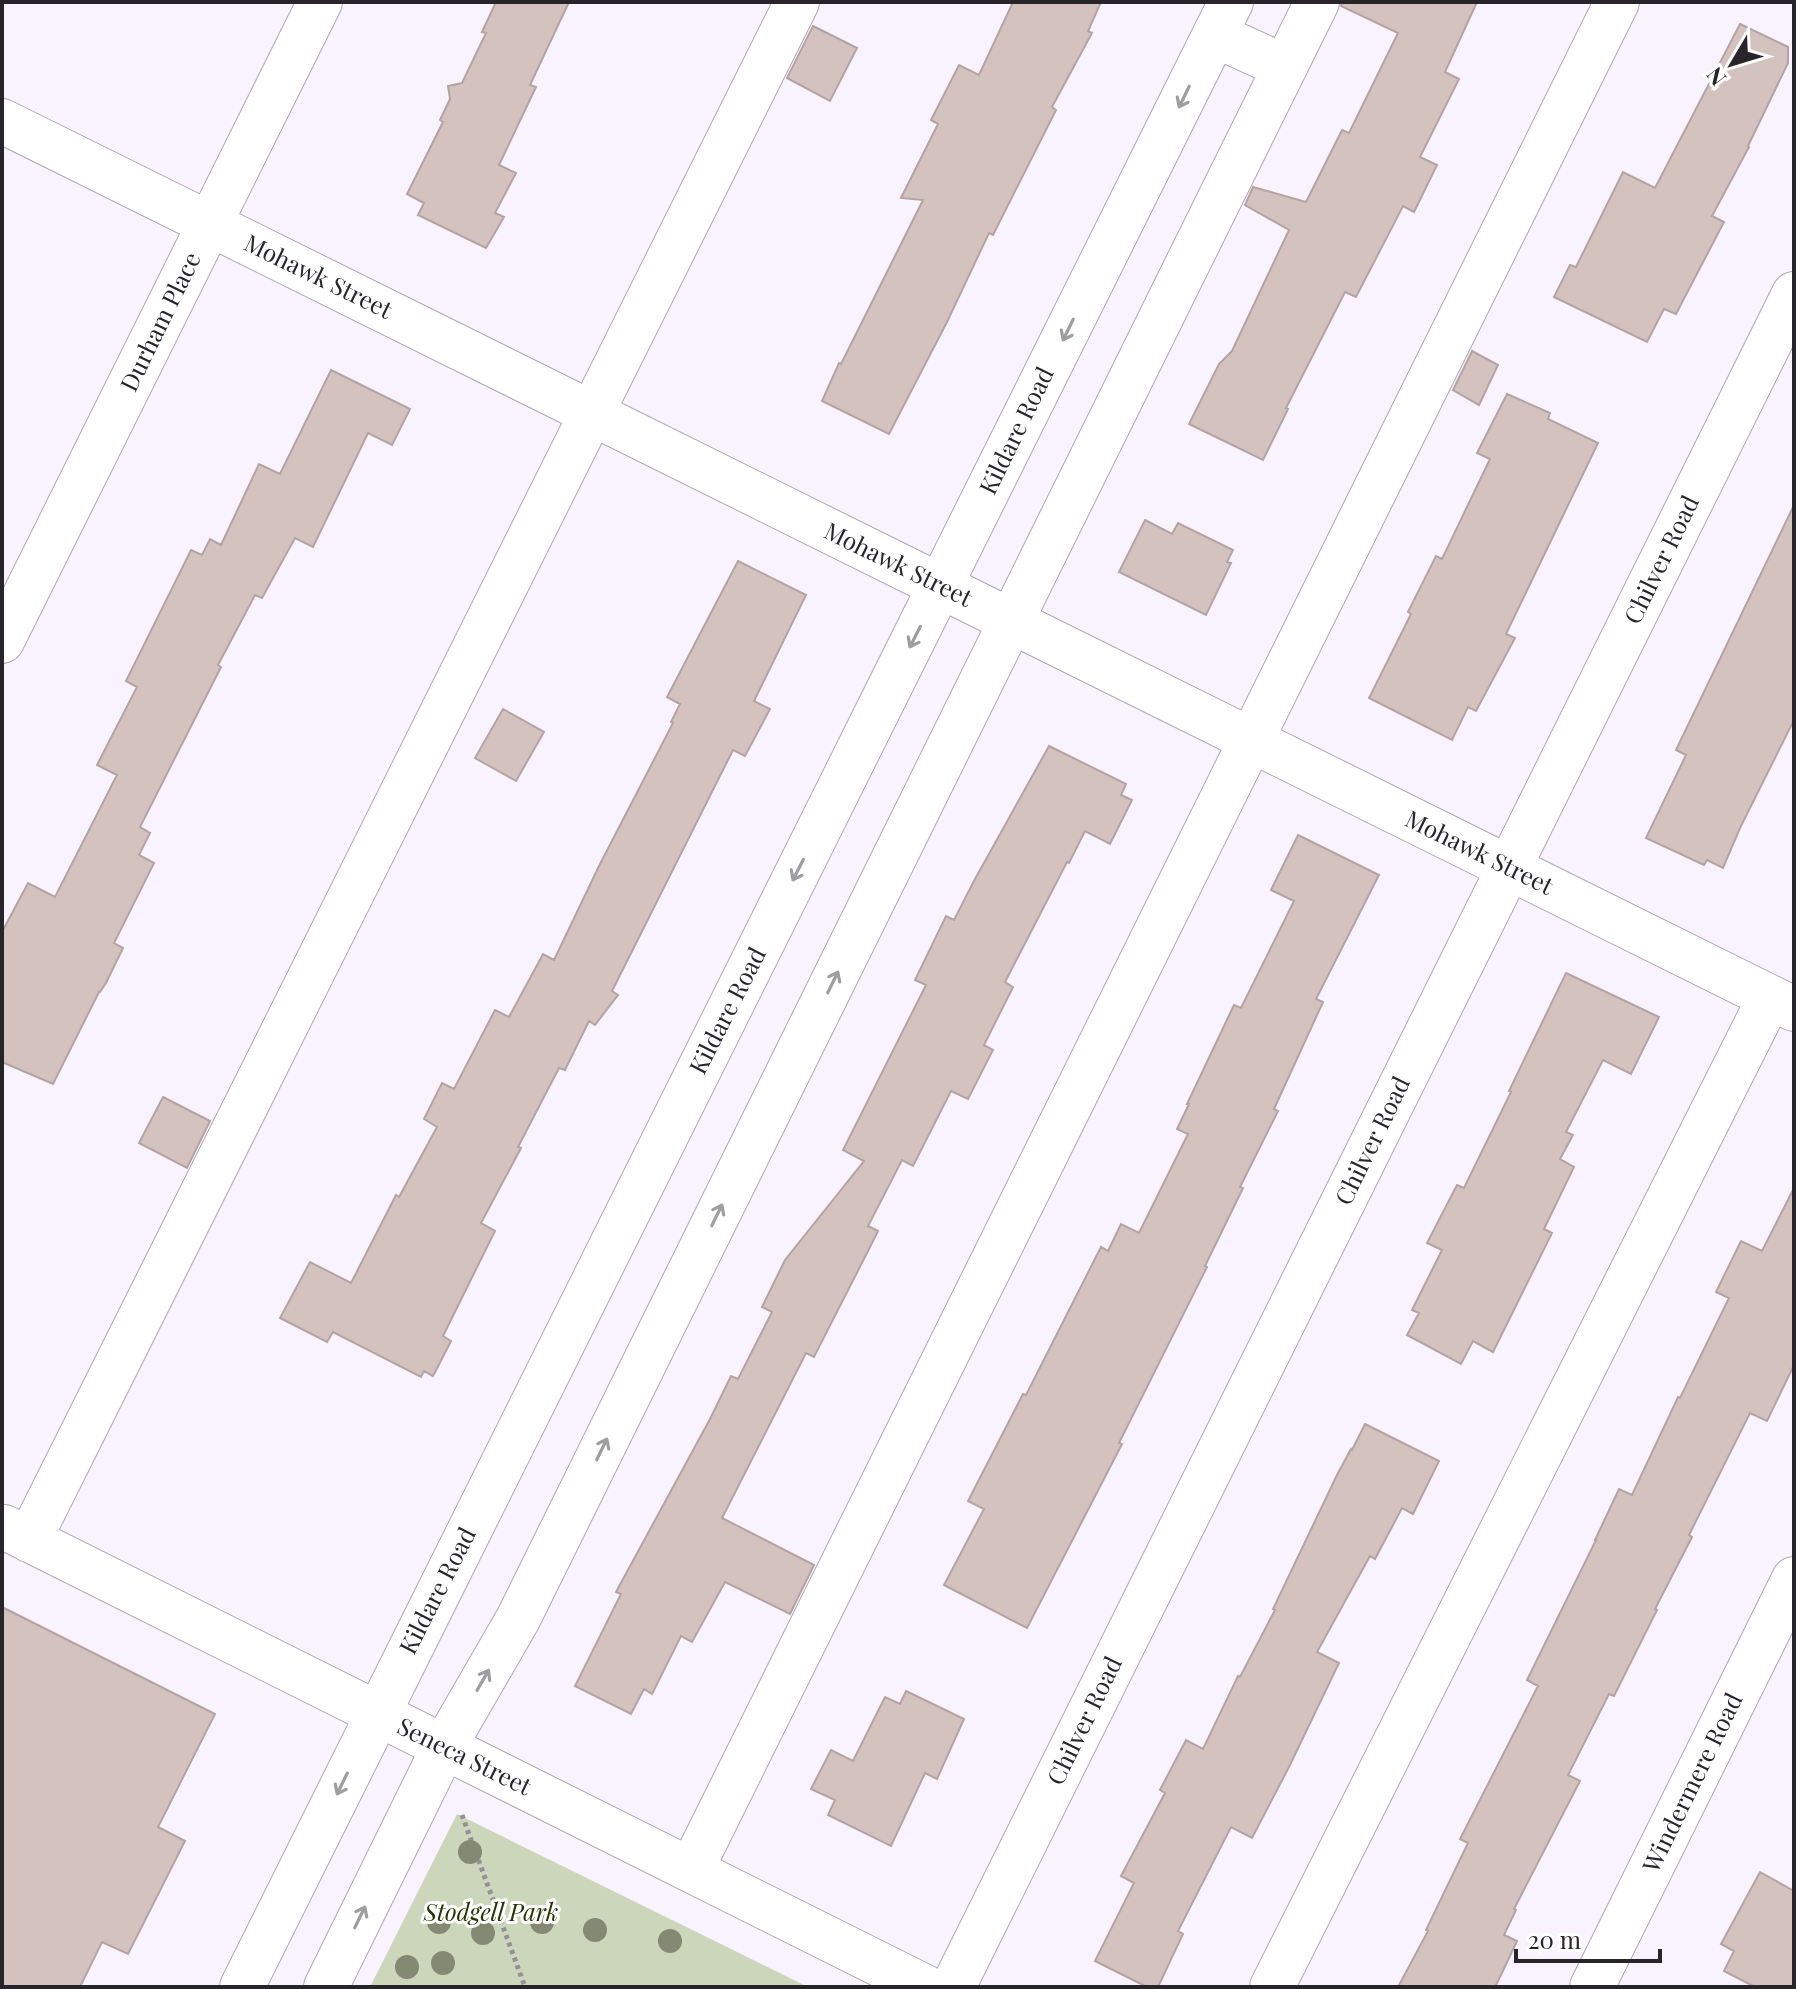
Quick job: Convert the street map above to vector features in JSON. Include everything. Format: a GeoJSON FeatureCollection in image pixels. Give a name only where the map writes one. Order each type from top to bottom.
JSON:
{"type":"FeatureCollection","features":[{"type":"Feature","properties":{"kind":"street","name":"Durham Place"},"geometry":{"type":"LineString","coordinates":[[2,641],[320,2]]}},
{"type":"Feature","properties":{"kind":"street"},"geometry":{"type":"LineString","coordinates":[[15,1533],[592,413],[797,2]]}},
{"type":"Feature","properties":{"kind":"street"},"geometry":{"type":"LineString","coordinates":[[326,1987],[444,1747],[518,1619],[1317,2]]}},
{"type":"Feature","properties":{"kind":"street"},"geometry":{"type":"LineString","coordinates":[[691,1870],[1617,2]]}},
{"type":"Feature","properties":{"kind":"street","name":"Kildare Road"},"geometry":{"type":"LineString","coordinates":[[242,1987],[1223,19],[1285,67]]}},
{"type":"Feature","properties":{"kind":"street","name":"Mohawk Street"},"geometry":{"type":"LineString","coordinates":[[2,121],[1782,1003]]}},
{"type":"Feature","properties":{"kind":"street","name":"Chilver Road"},"geometry":{"type":"LineString","coordinates":[[953,1987],[1794,294]]}},
{"type":"Feature","properties":{"kind":"street"},"geometry":{"type":"LineString","coordinates":[[1272,1987],[1782,1003]]}},
{"type":"Feature","properties":{"kind":"street","name":"Seneca Street"},"geometry":{"type":"LineString","coordinates":[[15,1533],[925,1987]]}},
{"type":"Feature","properties":{"kind":"street","name":"Windermere Road"},"geometry":{"type":"LineString","coordinates":[[1592,1987],[1794,1579]]}},
{"type":"Feature","properties":{"kind":"path"},"geometry":{"type":"LineString","coordinates":[[461,1812],[525,1987]]}},
{"type":"Feature","properties":{"kind":"green space","name":"Stodgell Park"},"geometry":{"type":"Polygon","coordinates":[[[457,1814],[808,1987],[370,1987],[457,1814]]]}},
{"type":"Feature","properties":{"kind":"building"},"geometry":{"type":"Polygon","coordinates":[[[496,2],[569,2],[530,85],[536,87],[499,165],[516,173],[495,213],[504,217],[486,248],[418,215],[424,203],[407,194],[443,122],[440,120],[450,99],[448,86],[462,83],[486,33],[482,32],[496,2]]]}},
{"type":"Feature","properties":{"kind":"building"},"geometry":{"type":"Polygon","coordinates":[[[1013,2],[1101,2],[1088,31],[1092,33],[1052,107],[1056,110],[993,235],[989,233],[889,434],[822,401],[923,200],[901,198],[938,124],[931,120],[959,65],[979,75],[1013,2]]]}},
{"type":"Feature","properties":{"kind":"building"},"geometry":{"type":"Polygon","coordinates":[[[1342,2],[1477,2],[1445,72],[1459,79],[1420,157],[1437,165],[1414,212],[1403,206],[1356,297],[1345,292],[1263,460],[1189,424],[1219,364],[1232,351],[1289,230],[1245,205],[1253,187],[1306,202],[1342,130],[1349,133],[1398,33],[1341,6],[1342,2]]]}},
{"type":"Feature","properties":{"kind":"building"},"geometry":{"type":"Polygon","coordinates":[[[1740,24],[1788,47],[1788,63],[1749,147],[1712,216],[1724,222],[1676,314],[1664,309],[1647,342],[1554,297],[1570,265],[1576,267],[1623,172],[1655,188],[1740,24]]]}},
{"type":"Feature","properties":{"kind":"building"},"geometry":{"type":"Polygon","coordinates":[[[813,26],[857,48],[830,101],[787,78],[813,26]]]}},
{"type":"Feature","properties":{"kind":"building"},"geometry":{"type":"Polygon","coordinates":[[[1472,351],[1498,365],[1479,405],[1453,390],[1472,351]]]}},
{"type":"Feature","properties":{"kind":"building"},"geometry":{"type":"Polygon","coordinates":[[[331,370],[410,409],[392,445],[368,433],[313,547],[295,538],[262,598],[255,595],[140,827],[150,833],[139,855],[154,863],[114,943],[123,948],[53,1084],[2,1062],[2,932],[28,883],[55,897],[117,775],[97,765],[137,687],[126,681],[191,550],[202,555],[210,539],[221,545],[259,464],[280,474],[331,370]]]}},
{"type":"Feature","properties":{"kind":"building"},"geometry":{"type":"Polygon","coordinates":[[[1507,394],[1550,413],[1548,419],[1598,443],[1506,634],[1515,638],[1476,711],[1468,707],[1452,740],[1369,698],[1436,556],[1442,559],[1490,459],[1477,453],[1507,394]]]}},
{"type":"Feature","properties":{"kind":"building"},"geometry":{"type":"Polygon","coordinates":[[[1794,505],[1794,720],[1723,868],[1707,860],[1704,865],[1646,838],[1686,755],[1676,750],[1794,505]]]}},
{"type":"Feature","properties":{"kind":"building"},"geometry":{"type":"Polygon","coordinates":[[[1145,520],[1172,534],[1178,523],[1233,550],[1227,562],[1231,563],[1206,615],[1119,572],[1145,520]]]}},
{"type":"Feature","properties":{"kind":"building"},"geometry":{"type":"Polygon","coordinates":[[[738,561],[806,595],[754,701],[770,709],[745,756],[733,750],[612,991],[618,995],[595,1025],[589,1021],[565,1070],[559,1068],[518,1147],[521,1148],[481,1223],[495,1231],[443,1336],[451,1341],[433,1376],[424,1371],[421,1377],[333,1332],[327,1342],[280,1318],[310,1262],[351,1283],[396,1195],[399,1197],[437,1127],[424,1119],[442,1083],[454,1089],[495,1010],[509,1017],[543,954],[554,960],[673,723],[680,704],[667,697],[738,561]]]}},
{"type":"Feature","properties":{"kind":"building"},"geometry":{"type":"Polygon","coordinates":[[[503,709],[544,732],[516,781],[475,758],[503,709]]]}},
{"type":"Feature","properties":{"kind":"building"},"geometry":{"type":"Polygon","coordinates":[[[1049,746],[1126,784],[1121,795],[1132,800],[1110,844],[1085,831],[1067,862],[1005,982],[1013,987],[984,1045],[993,1050],[968,1099],[951,1091],[913,1166],[902,1160],[868,1226],[878,1231],[870,1247],[814,1357],[806,1353],[722,1518],[814,1565],[790,1614],[725,1582],[692,1642],[681,1636],[652,1694],[644,1689],[631,1714],[575,1686],[621,1594],[616,1592],[731,1376],[738,1379],[772,1312],[762,1307],[785,1260],[864,1161],[843,1150],[926,985],[915,980],[946,916],[954,920],[1049,746]]]}},
{"type":"Feature","properties":{"kind":"building"},"geometry":{"type":"Polygon","coordinates":[[[1298,835],[1379,875],[1316,999],[1323,1002],[1274,1109],[1278,1111],[1240,1187],[1243,1188],[1207,1267],[1119,1443],[1122,1444],[1027,1628],[944,1585],[984,1509],[968,1501],[1101,1247],[1108,1251],[1121,1224],[1139,1233],[1188,1134],[1177,1129],[1187,1104],[1234,1005],[1241,1008],[1294,901],[1271,890],[1298,835]]]}},
{"type":"Feature","properties":{"kind":"building"},"geometry":{"type":"Polygon","coordinates":[[[1566,973],[1659,1017],[1631,1074],[1603,1060],[1566,1132],[1573,1135],[1560,1159],[1574,1167],[1544,1229],[1552,1233],[1493,1352],[1473,1341],[1461,1364],[1407,1335],[1419,1313],[1412,1310],[1442,1250],[1427,1243],[1457,1185],[1464,1188],[1566,973]]]}},
{"type":"Feature","properties":{"kind":"building"},"geometry":{"type":"Polygon","coordinates":[[[163,1097],[210,1121],[187,1168],[139,1143],[163,1097]]]}},
{"type":"Feature","properties":{"kind":"building"},"geometry":{"type":"Polygon","coordinates":[[[1794,1188],[1794,1365],[1767,1421],[1750,1413],[1614,1696],[1609,1694],[1568,1775],[1580,1781],[1514,1909],[1504,1935],[1517,1941],[1501,1975],[1495,1987],[1398,1987],[1428,1931],[1468,1843],[1460,1839],[1538,1686],[1527,1680],[1619,1489],[1632,1495],[1729,1298],[1716,1292],[1741,1241],[1762,1251],[1794,1188]]]}},
{"type":"Feature","properties":{"kind":"building"},"geometry":{"type":"Polygon","coordinates":[[[1365,1424],[1439,1461],[1413,1514],[1402,1508],[1375,1559],[1370,1556],[1317,1652],[1339,1663],[1252,1838],[1231,1827],[1178,1931],[1183,1934],[1158,1987],[1147,1987],[1095,1961],[1134,1883],[1121,1876],[1165,1793],[1160,1790],[1186,1740],[1203,1749],[1238,1676],[1275,1610],[1337,1475],[1365,1424]]]}},
{"type":"Feature","properties":{"kind":"building"},"geometry":{"type":"Polygon","coordinates":[[[2,1607],[215,1714],[158,1827],[185,1841],[128,1954],[102,1942],[80,1987],[2,1987],[2,1607]]]}},
{"type":"Feature","properties":{"kind":"building"},"geometry":{"type":"Polygon","coordinates":[[[906,1691],[964,1719],[937,1779],[925,1773],[891,1846],[828,1815],[835,1800],[811,1789],[831,1750],[853,1761],[885,1697],[900,1704],[906,1691]]]}},
{"type":"Feature","properties":{"kind":"building"},"geometry":{"type":"Polygon","coordinates":[[[1760,1872],[1794,1891],[1794,1987],[1755,1987],[1724,1971],[1734,1951],[1721,1944],[1760,1872]]]}}]}
